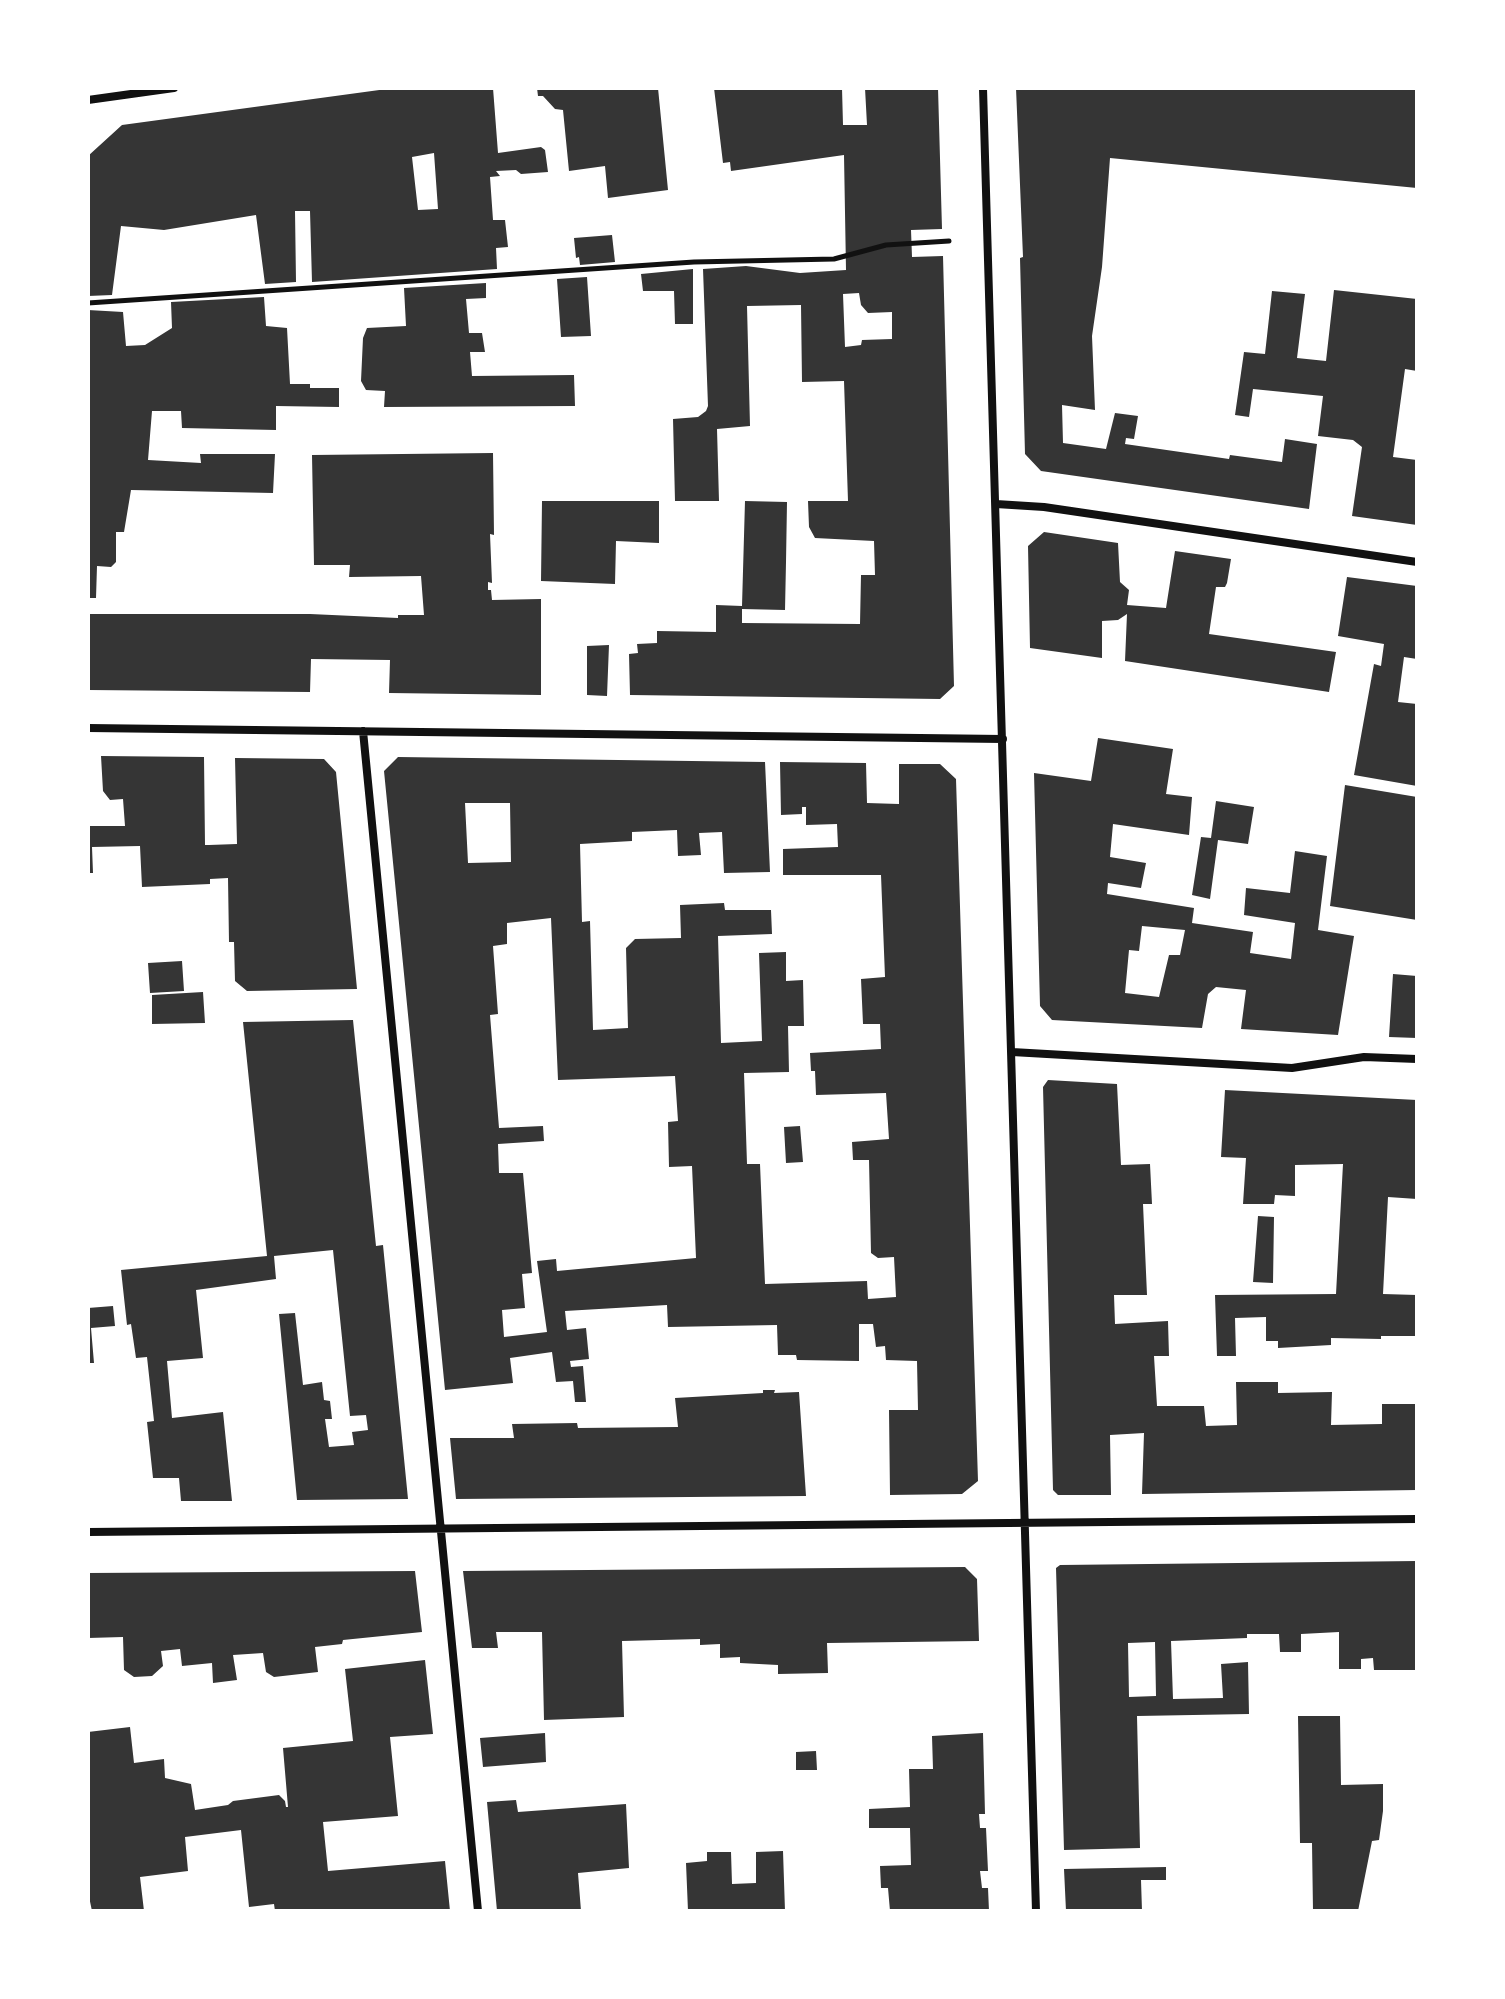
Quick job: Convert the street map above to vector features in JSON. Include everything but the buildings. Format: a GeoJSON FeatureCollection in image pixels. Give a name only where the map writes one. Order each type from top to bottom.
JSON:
{"type":"FeatureCollection","features":[{"type":"Feature","properties":{"kind":"street"},"geometry":{"type":"LineString","coordinates":[[88,100],[174,88]]}},
{"type":"Feature","properties":{"kind":"street"},"geometry":{"type":"LineString","coordinates":[[983,88],[1036,1911]]}},
{"type":"Feature","properties":{"kind":"street"},"geometry":{"type":"LineString","coordinates":[[996,504],[1044,507],[1417,562]]}},
{"type":"Feature","properties":{"kind":"street"},"geometry":{"type":"LineString","coordinates":[[88,728],[1003,739]]}},
{"type":"Feature","properties":{"kind":"street"},"geometry":{"type":"LineString","coordinates":[[363,731],[478,1911]]}},
{"type":"Feature","properties":{"kind":"street"},"geometry":{"type":"LineString","coordinates":[[1012,1052],[1292,1068],[1364,1057],[1417,1059]]}},
{"type":"Feature","properties":{"kind":"street"},"geometry":{"type":"LineString","coordinates":[[88,1532],[1417,1519]]}},
{"type":"Feature","properties":{"kind":"path"},"geometry":{"type":"LineString","coordinates":[[88,303],[694,262],[834,259],[886,245],[949,241]]}}]}
